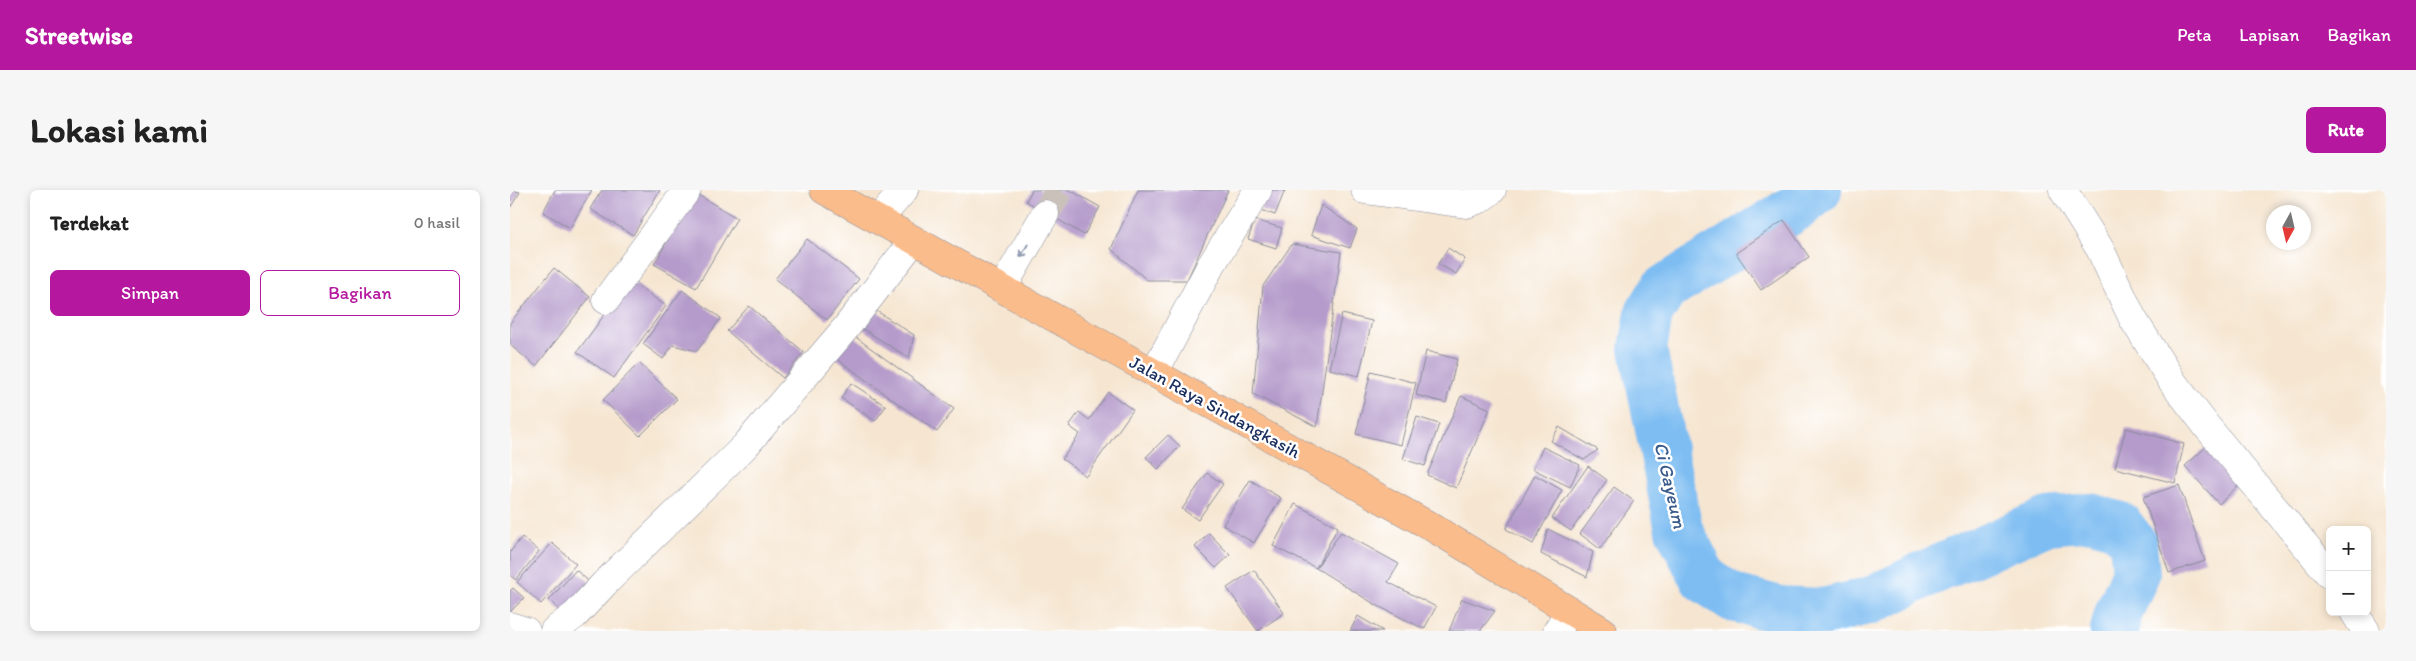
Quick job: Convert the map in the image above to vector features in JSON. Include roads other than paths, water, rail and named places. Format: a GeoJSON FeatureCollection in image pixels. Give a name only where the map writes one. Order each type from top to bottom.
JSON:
{"type":"FeatureCollection","features":[{"type":"Feature","properties":{"kind":"highway","name":"Jalan Raya Sindangkasih"},"geometry":{"type":"LineString","coordinates":[[824,190],[1430,526],[1563,621],[1603,631]]}},
{"type":"Feature","properties":{"kind":"street"},"geometry":{"type":"LineString","coordinates":[[606,300],[687,190]]}},
{"type":"Feature","properties":{"kind":"street"},"geometry":{"type":"LineString","coordinates":[[878,220],[904,190]]}},
{"type":"Feature","properties":{"kind":"street"},"geometry":{"type":"LineString","coordinates":[[1154,373],[1210,268],[1258,190]]}},
{"type":"Feature","properties":{"kind":"street"},"geometry":{"type":"LineString","coordinates":[[1365,190],[1466,204],[1480,199],[1492,190]]}},
{"type":"Feature","properties":{"kind":"street"},"geometry":{"type":"LineString","coordinates":[[2063,190],[2100,250],[2133,319],[2172,381],[2327,571]]}},
{"type":"Feature","properties":{"kind":"street"},"geometry":{"type":"LineString","coordinates":[[1002,289],[1045,214]]}},
{"type":"Feature","properties":{"kind":"street"},"geometry":{"type":"LineString","coordinates":[[554,631],[575,615],[608,580],[745,446],[844,330],[914,240]]}},
{"type":"Feature","properties":{"kind":"street"},"geometry":{"type":"LineString","coordinates":[[2357,616],[2366,631]]}},
{"type":"Feature","properties":{"kind":"street"},"geometry":{"type":"LineString","coordinates":[[510,626],[526,631]]}},
{"type":"Feature","properties":{"kind":"waterway","name":"Ci Gayeum"},"geometry":{"type":"LineString","coordinates":[[1818,190],[1797,207],[1664,289],[1649,313],[1643,349],[1679,530],[1704,579],[1733,598],[1780,610],[1823,612],[1872,600],[1921,576],[2048,521],[2091,517],[2120,526],[2133,543],[2136,573],[2118,614],[2114,631]]}},
{"type":"Feature","properties":{"kind":"tunnel"},"geometry":{"type":"LineString","coordinates":[[1045,214],[1060,190]]}}]}
